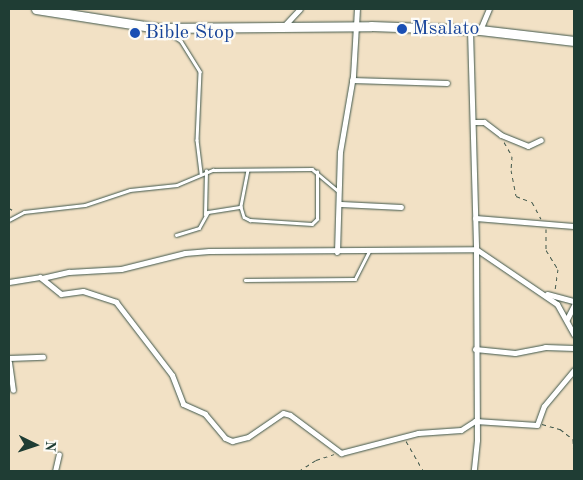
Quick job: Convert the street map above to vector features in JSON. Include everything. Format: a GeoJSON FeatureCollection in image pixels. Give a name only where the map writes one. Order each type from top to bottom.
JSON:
{"type":"FeatureCollection","features":[{"type":"Feature","properties":{"kind":"highway"},"geometry":{"type":"LineString","coordinates":[[38,9],[94,20],[163,28],[359,26],[480,30],[574,40]]}},
{"type":"Feature","properties":{"kind":"street"},"geometry":{"type":"LineString","coordinates":[[281,28],[300,9]]}},
{"type":"Feature","properties":{"kind":"street"},"geometry":{"type":"LineString","coordinates":[[337,252],[341,204],[339,192],[342,134],[359,26],[357,9]]}},
{"type":"Feature","properties":{"kind":"street"},"geometry":{"type":"LineString","coordinates":[[480,30],[489,9]]}},
{"type":"Feature","properties":{"kind":"street"},"geometry":{"type":"LineString","coordinates":[[470,30],[476,250],[474,471]]}},
{"type":"Feature","properties":{"kind":"street"},"geometry":{"type":"LineString","coordinates":[[352,80],[447,83]]}},
{"type":"Feature","properties":{"kind":"street"},"geometry":{"type":"LineString","coordinates":[[474,122],[484,122],[498,133],[528,146],[541,140]]}},
{"type":"Feature","properties":{"kind":"street"},"geometry":{"type":"LineString","coordinates":[[341,204],[401,207]]}},
{"type":"Feature","properties":{"kind":"street"},"geometry":{"type":"LineString","coordinates":[[475,218],[574,226]]}},
{"type":"Feature","properties":{"kind":"street"},"geometry":{"type":"LineString","coordinates":[[9,282],[69,272],[121,269],[185,253],[476,250],[544,293],[567,319],[574,335]]}},
{"type":"Feature","properties":{"kind":"street"},"geometry":{"type":"LineString","coordinates":[[42,278],[61,294],[83,291],[116,302],[172,375],[183,404],[206,414],[228,440],[241,440],[276,416],[287,413],[338,453],[402,437],[460,430],[475,421],[538,424],[544,406],[574,370]]}},
{"type":"Feature","properties":{"kind":"street"},"geometry":{"type":"LineString","coordinates":[[544,293],[574,301]]}},
{"type":"Feature","properties":{"kind":"street"},"geometry":{"type":"LineString","coordinates":[[567,319],[574,305]]}},
{"type":"Feature","properties":{"kind":"street"},"geometry":{"type":"LineString","coordinates":[[475,349],[515,353],[545,347],[574,348]]}},
{"type":"Feature","properties":{"kind":"street"},"geometry":{"type":"LineString","coordinates":[[9,358],[43,356]]}},
{"type":"Feature","properties":{"kind":"street"},"geometry":{"type":"LineString","coordinates":[[9,362],[13,390]]}},
{"type":"Feature","properties":{"kind":"street"},"geometry":{"type":"LineString","coordinates":[[55,471],[59,454]]}},
{"type":"Feature","properties":{"kind":"lane"},"geometry":{"type":"LineString","coordinates":[[163,28],[181,41],[200,72],[197,140],[201,173]]}},
{"type":"Feature","properties":{"kind":"lane"},"geometry":{"type":"LineString","coordinates":[[9,220],[19,214],[86,205],[130,190],[177,185],[206,171],[307,168],[317,172],[339,192]]}},
{"type":"Feature","properties":{"kind":"lane"},"geometry":{"type":"LineString","coordinates":[[248,170],[241,207],[242,214],[250,220],[316,222],[317,172]]}},
{"type":"Feature","properties":{"kind":"lane"},"geometry":{"type":"LineString","coordinates":[[176,235],[199,228],[205,215],[206,171]]}},
{"type":"Feature","properties":{"kind":"lane"},"geometry":{"type":"LineString","coordinates":[[205,215],[214,210],[241,207]]}},
{"type":"Feature","properties":{"kind":"lane"},"geometry":{"type":"LineString","coordinates":[[245,280],[355,279],[369,251]]}},
{"type":"Feature","properties":{"kind":"path"},"geometry":{"type":"LineString","coordinates":[[498,133],[512,156],[511,170],[516,196],[532,202],[545,224],[546,250],[558,269],[555,296]]}},
{"type":"Feature","properties":{"kind":"path"},"geometry":{"type":"LineString","coordinates":[[9,208],[19,214]]}},
{"type":"Feature","properties":{"kind":"path"},"geometry":{"type":"LineString","coordinates":[[538,424],[560,429],[573,439],[574,460]]}},
{"type":"Feature","properties":{"kind":"path"},"geometry":{"type":"LineString","coordinates":[[402,437],[414,452],[423,471]]}},
{"type":"Feature","properties":{"kind":"path"},"geometry":{"type":"LineString","coordinates":[[299,471],[316,460],[338,453]]}},
{"type":"Feature","properties":{"kind":"place","name":"Msalato"},"geometry":{"type":"Point","coordinates":[402,29]}},
{"type":"Feature","properties":{"kind":"place","name":"Bible Stop"},"geometry":{"type":"Point","coordinates":[135,33]}}]}
